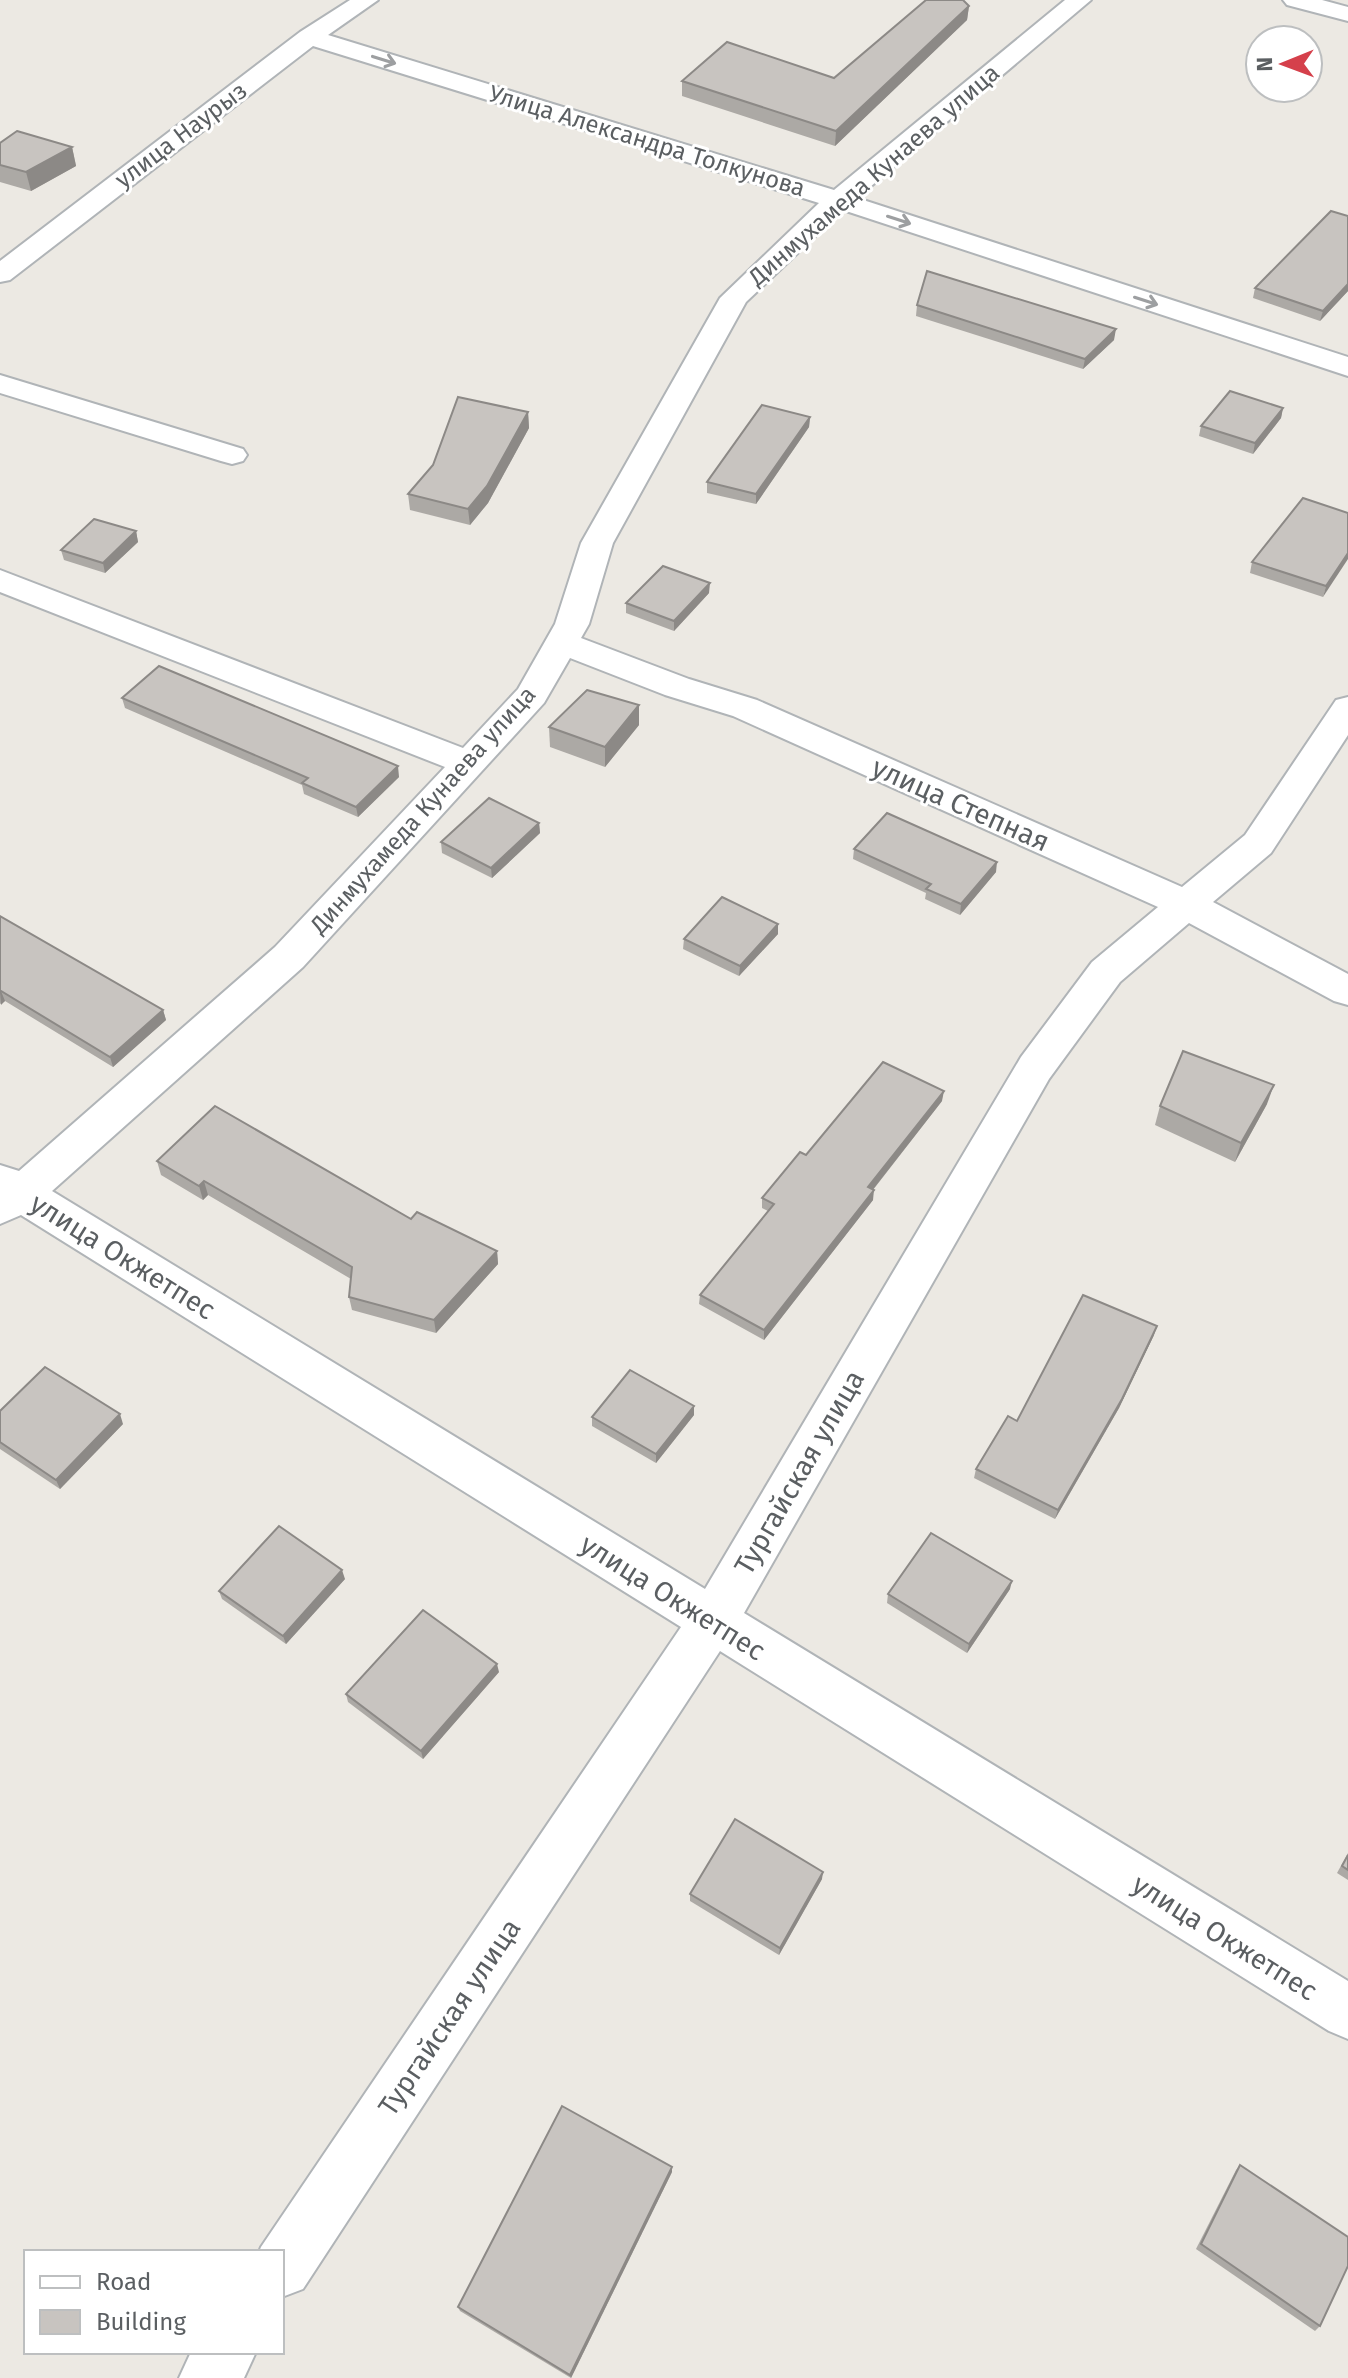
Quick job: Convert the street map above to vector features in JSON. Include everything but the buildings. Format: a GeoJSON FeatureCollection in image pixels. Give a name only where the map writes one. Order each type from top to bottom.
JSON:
{"type":"FeatureCollection","features":[{"type":"Feature","properties":{"kind":"street","name":"улица Наурыз"},"geometry":{"type":"LineString","coordinates":[[0,274],[309,37],[366,0]]}},
{"type":"Feature","properties":{"kind":"street","name":"Динмухамеда Кунаева улица"},"geometry":{"type":"LineString","coordinates":[[7,1194],[289,957],[532,695],[563,643],[597,543],[734,298],[838,200],[1079,0]]}},
{"type":"Feature","properties":{"kind":"street"},"geometry":{"type":"LineString","coordinates":[[1295,0],[1348,14]]}},
{"type":"Feature","properties":{"kind":"street","name":"Улица Александра Толкунова"},"geometry":{"type":"LineString","coordinates":[[309,37],[838,200],[1348,367]]}},
{"type":"Feature","properties":{"kind":"street"},"geometry":{"type":"LineString","coordinates":[[0,384],[232,455]]}},
{"type":"Feature","properties":{"kind":"street"},"geometry":{"type":"LineString","coordinates":[[0,580],[470,764]]}},
{"type":"Feature","properties":{"kind":"street","name":"улица Степная"},"geometry":{"type":"LineString","coordinates":[[563,643],[677,687],[745,708],[1185,904],[1348,991]]}},
{"type":"Feature","properties":{"kind":"street","name":"Тургайская улица"},"geometry":{"type":"LineString","coordinates":[[284,2265],[712,1622],[1035,1068],[1106,972],[1258,844],[1348,708]]}},
{"type":"Feature","properties":{"kind":"street","name":"улица Окжетпес"},"geometry":{"type":"LineString","coordinates":[[7,1194],[1348,2012]]}},
{"type":"Feature","properties":{"kind":"street"},"geometry":{"type":"LineString","coordinates":[[209,2378],[225,2354]]}}]}
